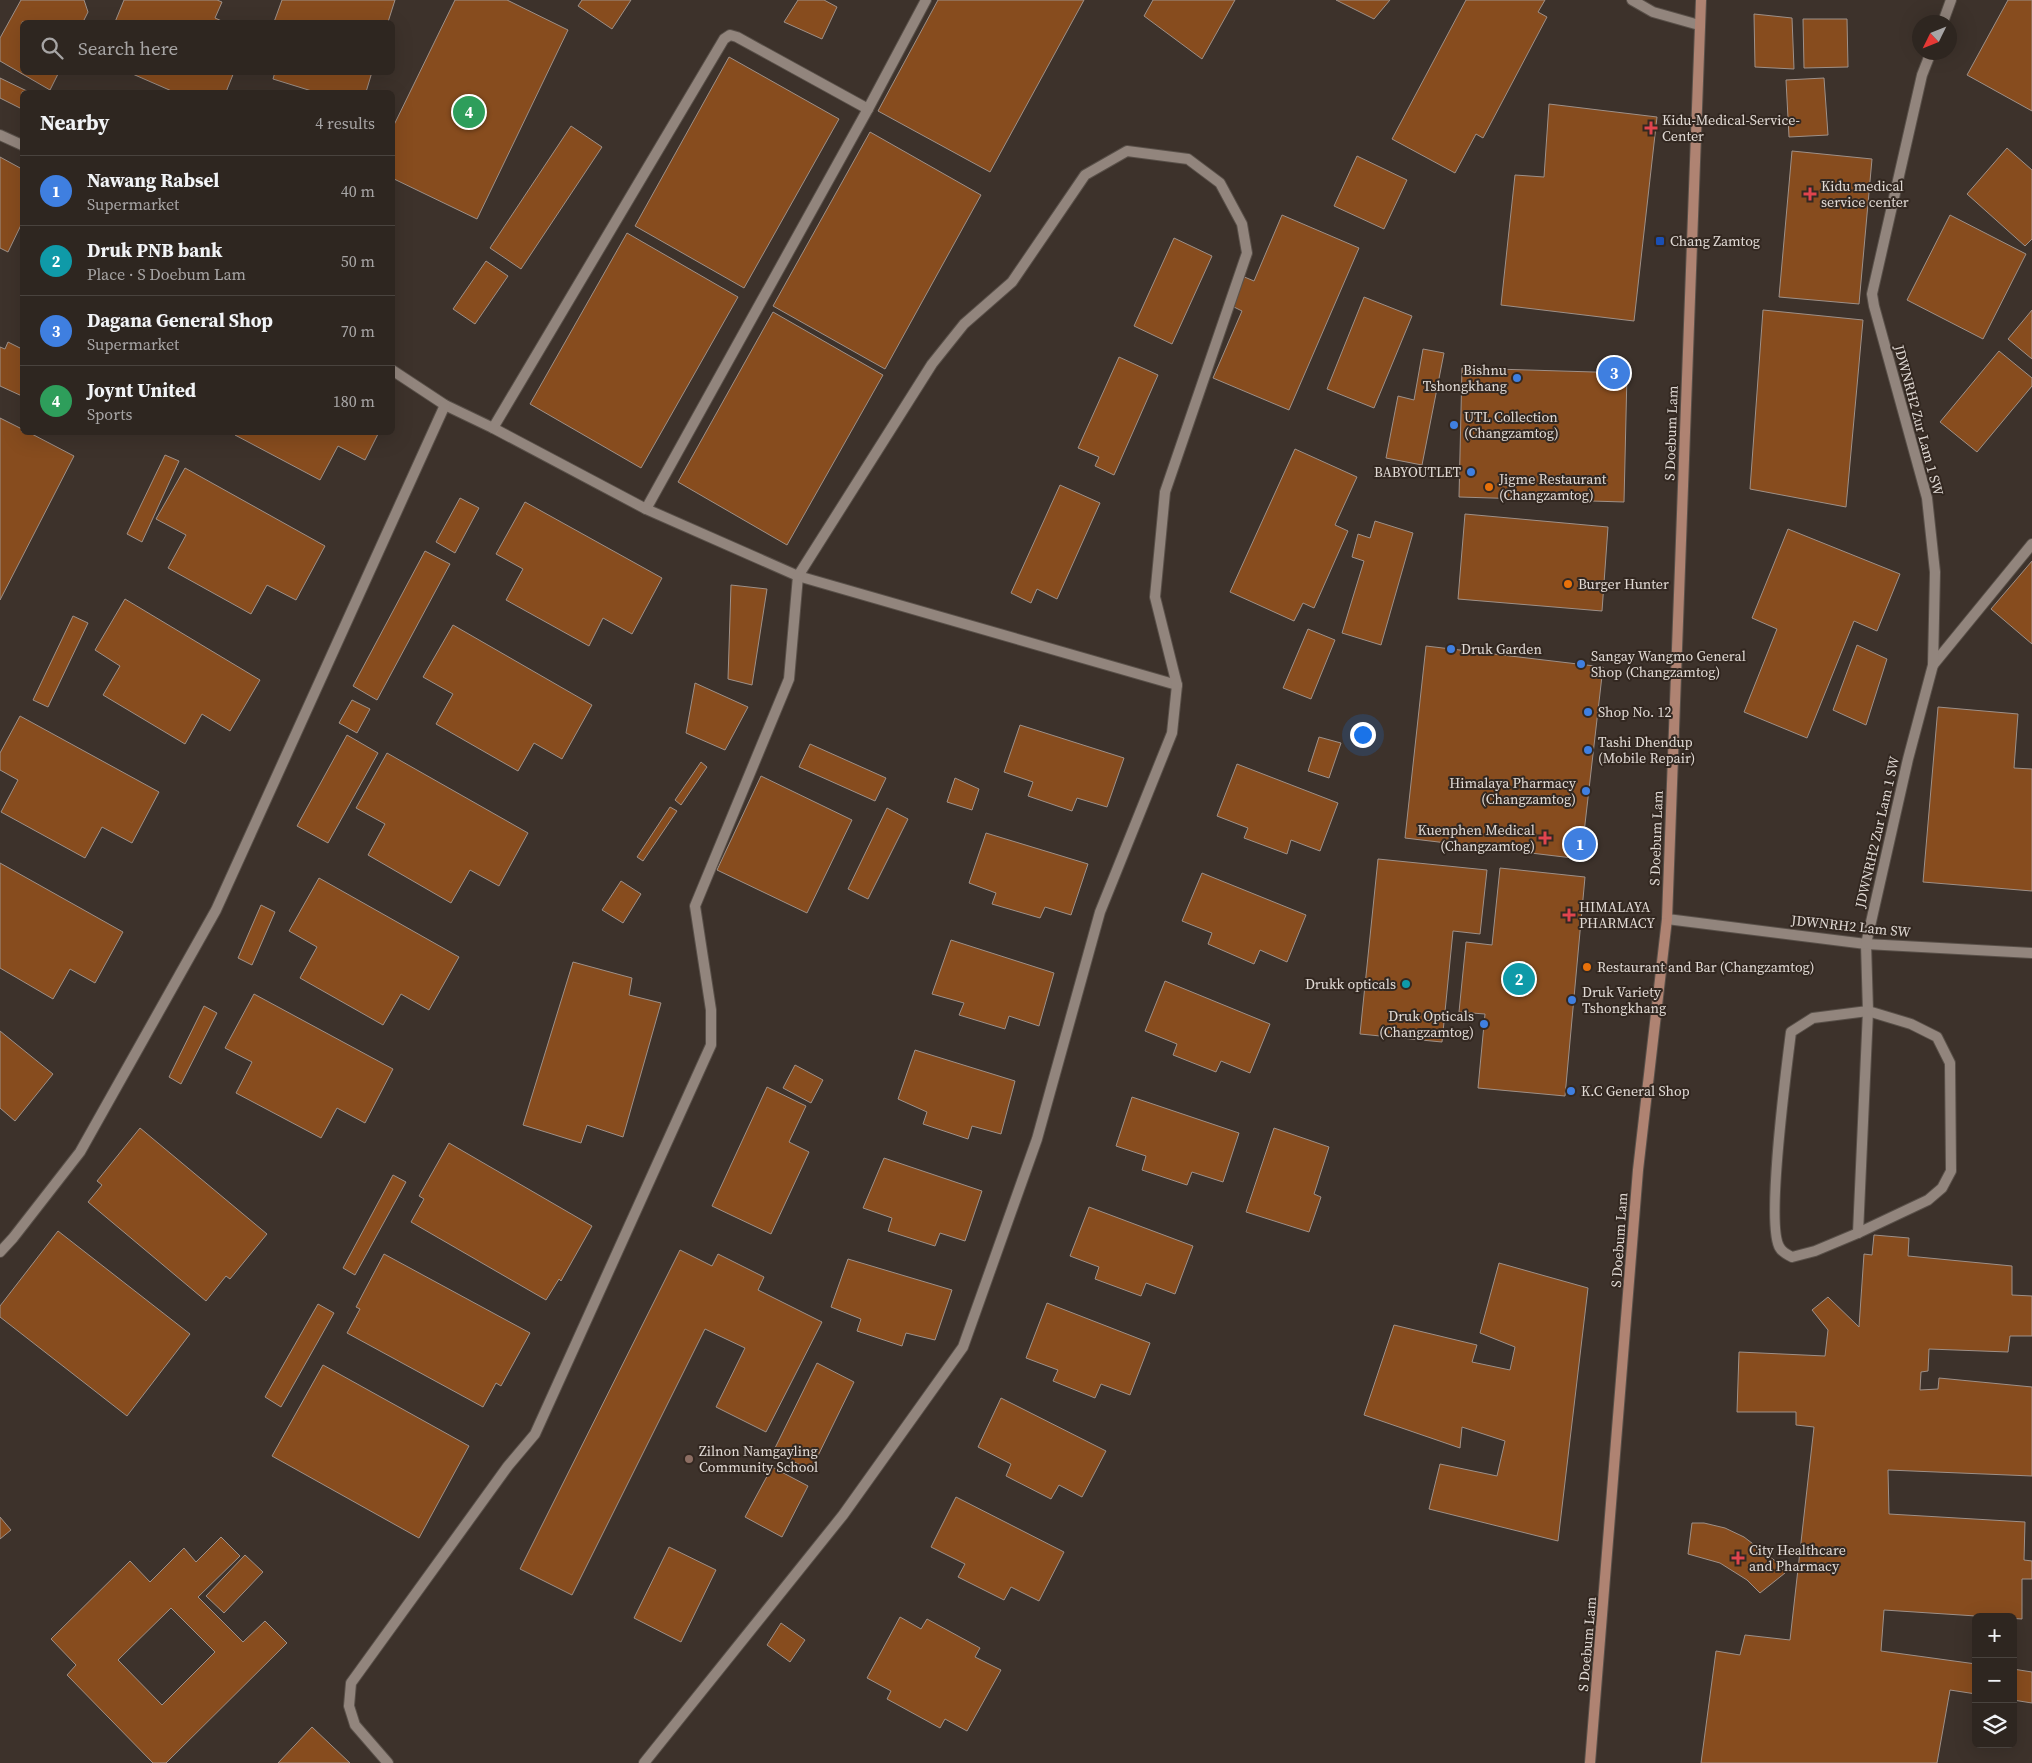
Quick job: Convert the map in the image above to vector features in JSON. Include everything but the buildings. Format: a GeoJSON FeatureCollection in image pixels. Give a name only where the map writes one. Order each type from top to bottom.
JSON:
{"type":"FeatureCollection","features":[{"type":"Feature","properties":{"kind":"main road","name":"S Doebum Lam"},"geometry":{"type":"LineString","coordinates":[[1590,1763],[1638,1170],[1667,918],[1701,0]]}},
{"type":"Feature","properties":{"kind":"street"},"geometry":{"type":"LineString","coordinates":[[646,509],[868,109],[926,0]]}},
{"type":"Feature","properties":{"kind":"street"},"geometry":{"type":"LineString","coordinates":[[1632,0],[1653,12],[1699,25]]}},
{"type":"Feature","properties":{"kind":"street"},"geometry":{"type":"LineString","coordinates":[[1946,15],[1951,0]]}},
{"type":"Feature","properties":{"kind":"street"},"geometry":{"type":"LineString","coordinates":[[494,428],[724,40],[730,35],[737,37],[868,109]]}},
{"type":"Feature","properties":{"kind":"street","name":"JDWNRH2 Zur Lam 1 SW"},"geometry":{"type":"LineString","coordinates":[[1858,1233],[1868,1011],[1866,944],[1908,758],[1933,665],[1935,572],[1928,498],[1872,294],[1922,75],[1928,60]]}},
{"type":"Feature","properties":{"kind":"street"},"geometry":{"type":"LineString","coordinates":[[0,135],[20,144]]}},
{"type":"Feature","properties":{"kind":"street"},"geometry":{"type":"LineString","coordinates":[[388,1763],[354,1726],[349,1706],[351,1682],[508,1466],[535,1434],[711,1045],[711,1010],[695,906],[790,679],[798,576],[932,364],[964,324],[1012,282],[1085,176],[1127,151],[1188,159],[1220,183],[1242,224],[1247,254],[1165,492],[1154,597],[1177,686],[1172,733],[1100,912],[1037,1139],[963,1347],[842,1515],[644,1763]]}},
{"type":"Feature","properties":{"kind":"street"},"geometry":{"type":"LineString","coordinates":[[395,372],[445,405],[494,428],[646,509],[798,576],[1177,686]]}},
{"type":"Feature","properties":{"kind":"street"},"geometry":{"type":"LineString","coordinates":[[0,1252],[80,1152],[216,910],[445,405]]}},
{"type":"Feature","properties":{"kind":"street"},"geometry":{"type":"LineString","coordinates":[[1933,665],[2032,544]]}},
{"type":"Feature","properties":{"kind":"street","name":"JDWNRH2 Lam SW"},"geometry":{"type":"LineString","coordinates":[[1667,918],[1866,944],[2032,953]]}},
{"type":"Feature","properties":{"kind":"street"},"geometry":{"type":"LineString","coordinates":[[1868,1011],[1911,1024],[1937,1037],[1950,1063],[1952,1171],[1942,1188],[1928,1200],[1858,1233],[1815,1251],[1792,1257],[1779,1248],[1774,1227],[1781,1119],[1791,1032],[1813,1018],[1868,1011]]}},
{"type":"Feature","properties":{"kind":"place","name":"Joynt United"},"geometry":{"type":"Point","coordinates":[469,112]}},
{"type":"Feature","properties":{"kind":"place","name":"Kidu-Medical-Service- Center"},"geometry":{"type":"Point","coordinates":[1651,128]}},
{"type":"Feature","properties":{"kind":"place","name":"Kidu medical service center"},"geometry":{"type":"Point","coordinates":[1810,194]}},
{"type":"Feature","properties":{"kind":"place","name":"Chang Zamtog"},"geometry":{"type":"Point","coordinates":[1660,241]}},
{"type":"Feature","properties":{"kind":"place","name":"Dagana General Shop"},"geometry":{"type":"Point","coordinates":[1614,373]}},
{"type":"Feature","properties":{"kind":"place","name":"Bishnu Tshongkhang"},"geometry":{"type":"Point","coordinates":[1517,378]}},
{"type":"Feature","properties":{"kind":"place","name":"UTL Collection (Changzamtog)"},"geometry":{"type":"Point","coordinates":[1454,425]}},
{"type":"Feature","properties":{"kind":"place","name":"BABYOUTLET"},"geometry":{"type":"Point","coordinates":[1471,472]}},
{"type":"Feature","properties":{"kind":"place","name":"Jigme Restaurant (Changzamtog)"},"geometry":{"type":"Point","coordinates":[1489,487]}},
{"type":"Feature","properties":{"kind":"place","name":"Burger Hunter"},"geometry":{"type":"Point","coordinates":[1568,584]}},
{"type":"Feature","properties":{"kind":"place","name":"Druk Garden"},"geometry":{"type":"Point","coordinates":[1451,649]}},
{"type":"Feature","properties":{"kind":"place","name":"Sangay Wangmo General Shop (Changzamtog)"},"geometry":{"type":"Point","coordinates":[1581,664]}},
{"type":"Feature","properties":{"kind":"place","name":"Shop No. 12"},"geometry":{"type":"Point","coordinates":[1588,712]}},
{"type":"Feature","properties":{"kind":"place","name":"Tashi Dhendup (Mobile Repair)"},"geometry":{"type":"Point","coordinates":[1588,750]}},
{"type":"Feature","properties":{"kind":"place","name":"Himalaya Pharmacy (Changzamtog)"},"geometry":{"type":"Point","coordinates":[1586,791]}},
{"type":"Feature","properties":{"kind":"place","name":"Kuenphen Medical (Changzamtog)"},"geometry":{"type":"Point","coordinates":[1545,838]}},
{"type":"Feature","properties":{"kind":"place","name":"Nawang Rabsel"},"geometry":{"type":"Point","coordinates":[1580,844]}},
{"type":"Feature","properties":{"kind":"place","name":"HIMALAYA PHARMACY"},"geometry":{"type":"Point","coordinates":[1569,915]}},
{"type":"Feature","properties":{"kind":"place","name":"Restaurant and Bar (Changzamtog)"},"geometry":{"type":"Point","coordinates":[1587,967]}},
{"type":"Feature","properties":{"kind":"place","name":"Druk PNB bank"},"geometry":{"type":"Point","coordinates":[1519,979]}},
{"type":"Feature","properties":{"kind":"place","name":"Drukk opticals"},"geometry":{"type":"Point","coordinates":[1406,984]}},
{"type":"Feature","properties":{"kind":"place","name":"Druk Variety Tshongkhang"},"geometry":{"type":"Point","coordinates":[1572,1000]}},
{"type":"Feature","properties":{"kind":"place","name":"Druk Opticals (Changzamtog)"},"geometry":{"type":"Point","coordinates":[1484,1024]}},
{"type":"Feature","properties":{"kind":"place","name":"K.C General Shop"},"geometry":{"type":"Point","coordinates":[1571,1091]}},
{"type":"Feature","properties":{"kind":"place","name":"Zilnon Namgayling Community School"},"geometry":{"type":"Point","coordinates":[689,1459]}},
{"type":"Feature","properties":{"kind":"place","name":"City Healthcare and Pharmacy"},"geometry":{"type":"Point","coordinates":[1738,1558]}}]}
